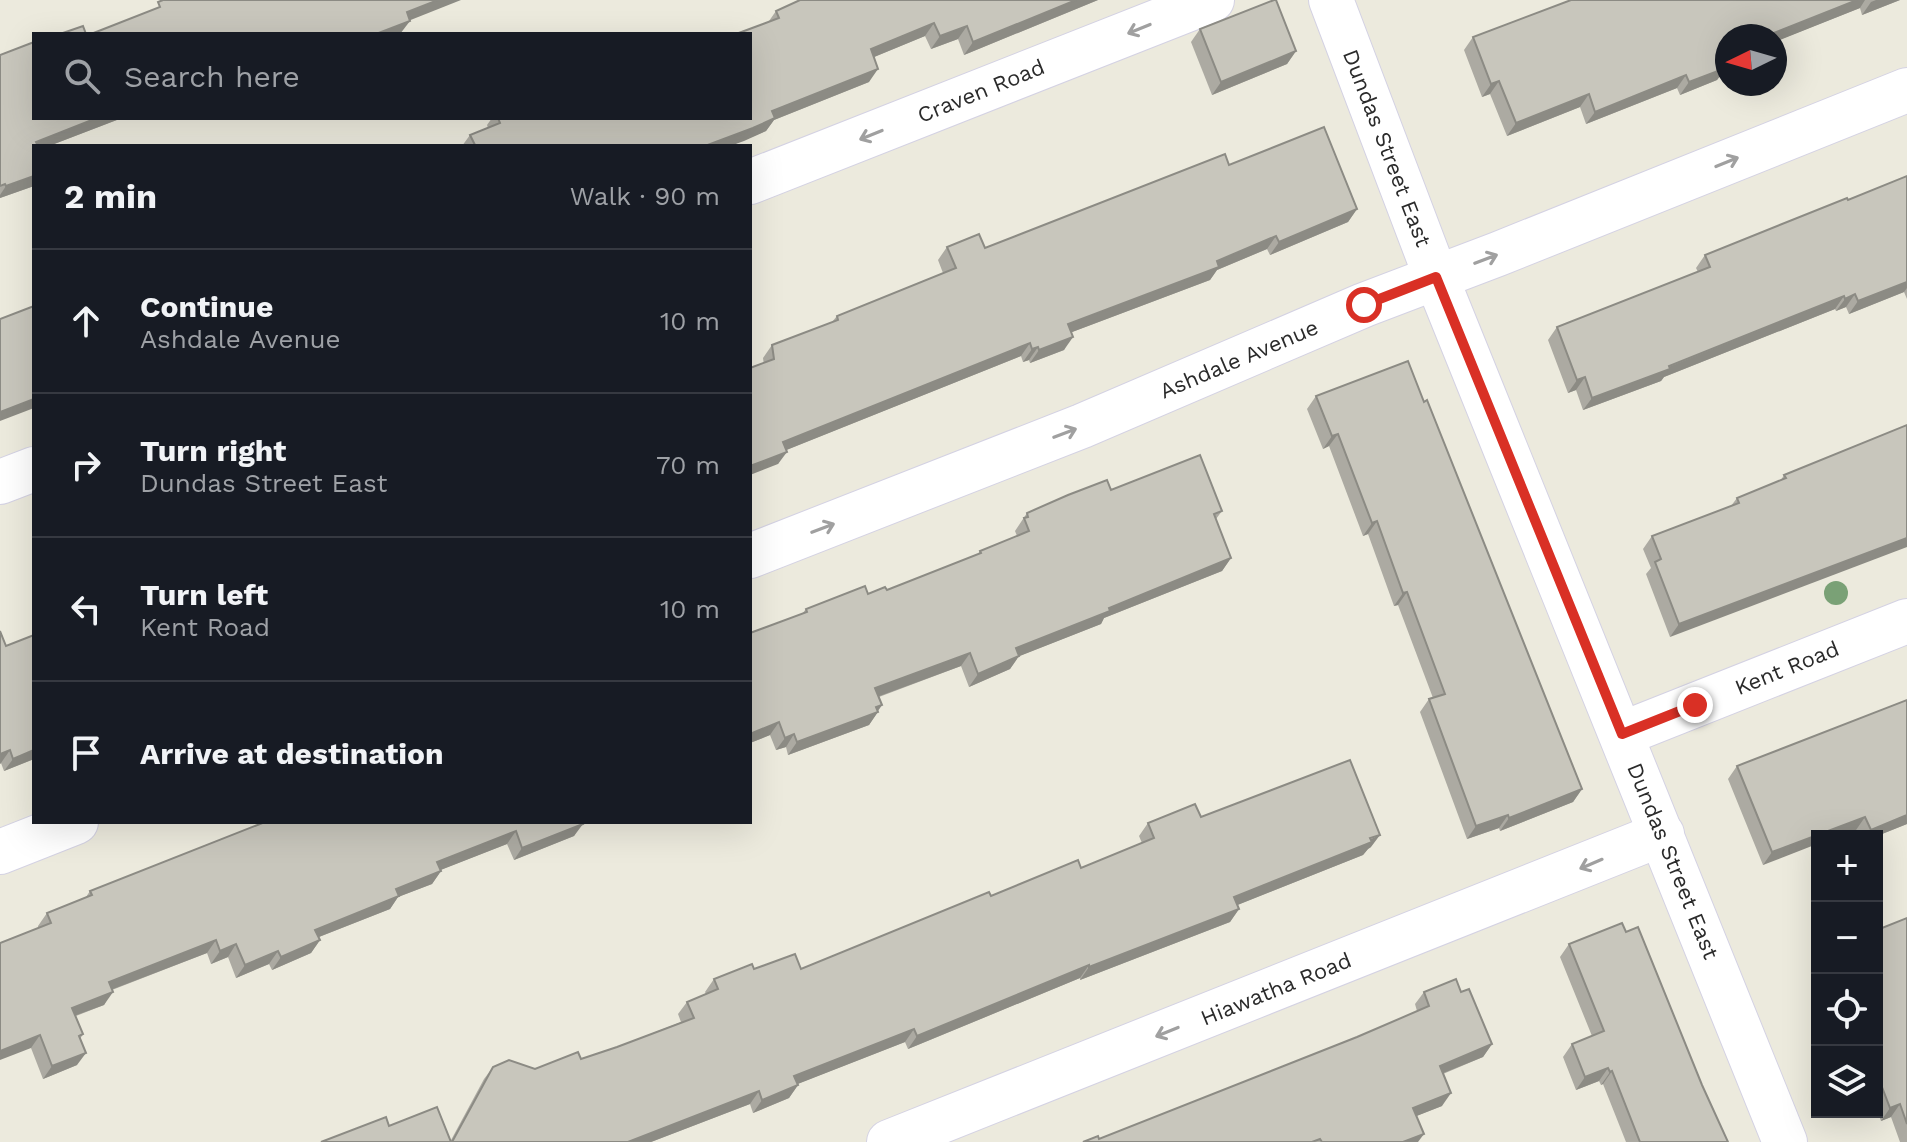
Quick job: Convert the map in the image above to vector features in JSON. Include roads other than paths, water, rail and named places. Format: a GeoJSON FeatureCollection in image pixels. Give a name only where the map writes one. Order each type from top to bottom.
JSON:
{"type":"FeatureCollection","features":[{"type":"Feature","properties":{"kind":"street","name":"Craven Road"},"geometry":{"type":"LineString","coordinates":[[752,181],[1212,0]]}},
{"type":"Feature","properties":{"kind":"street","name":"Dundas Street East"},"geometry":{"type":"LineString","coordinates":[[1331,0],[1436,277],[1785,1142]]}},
{"type":"Feature","properties":{"kind":"street","name":"Ashdale Avenue"},"geometry":{"type":"LineString","coordinates":[[752,555],[1082,426],[1364,305],[1907,90]]}},
{"type":"Feature","properties":{"kind":"street"},"geometry":{"type":"LineString","coordinates":[[0,482],[32,470]]}},
{"type":"Feature","properties":{"kind":"street","name":"Kent Road"},"geometry":{"type":"LineString","coordinates":[[1622,734],[1907,621]]}},
{"type":"Feature","properties":{"kind":"street"},"geometry":{"type":"LineString","coordinates":[[0,852],[71,824]]}},
{"type":"Feature","properties":{"kind":"street","name":"Hiawatha Road"},"geometry":{"type":"LineString","coordinates":[[889,1142],[1662,834]]}}]}
